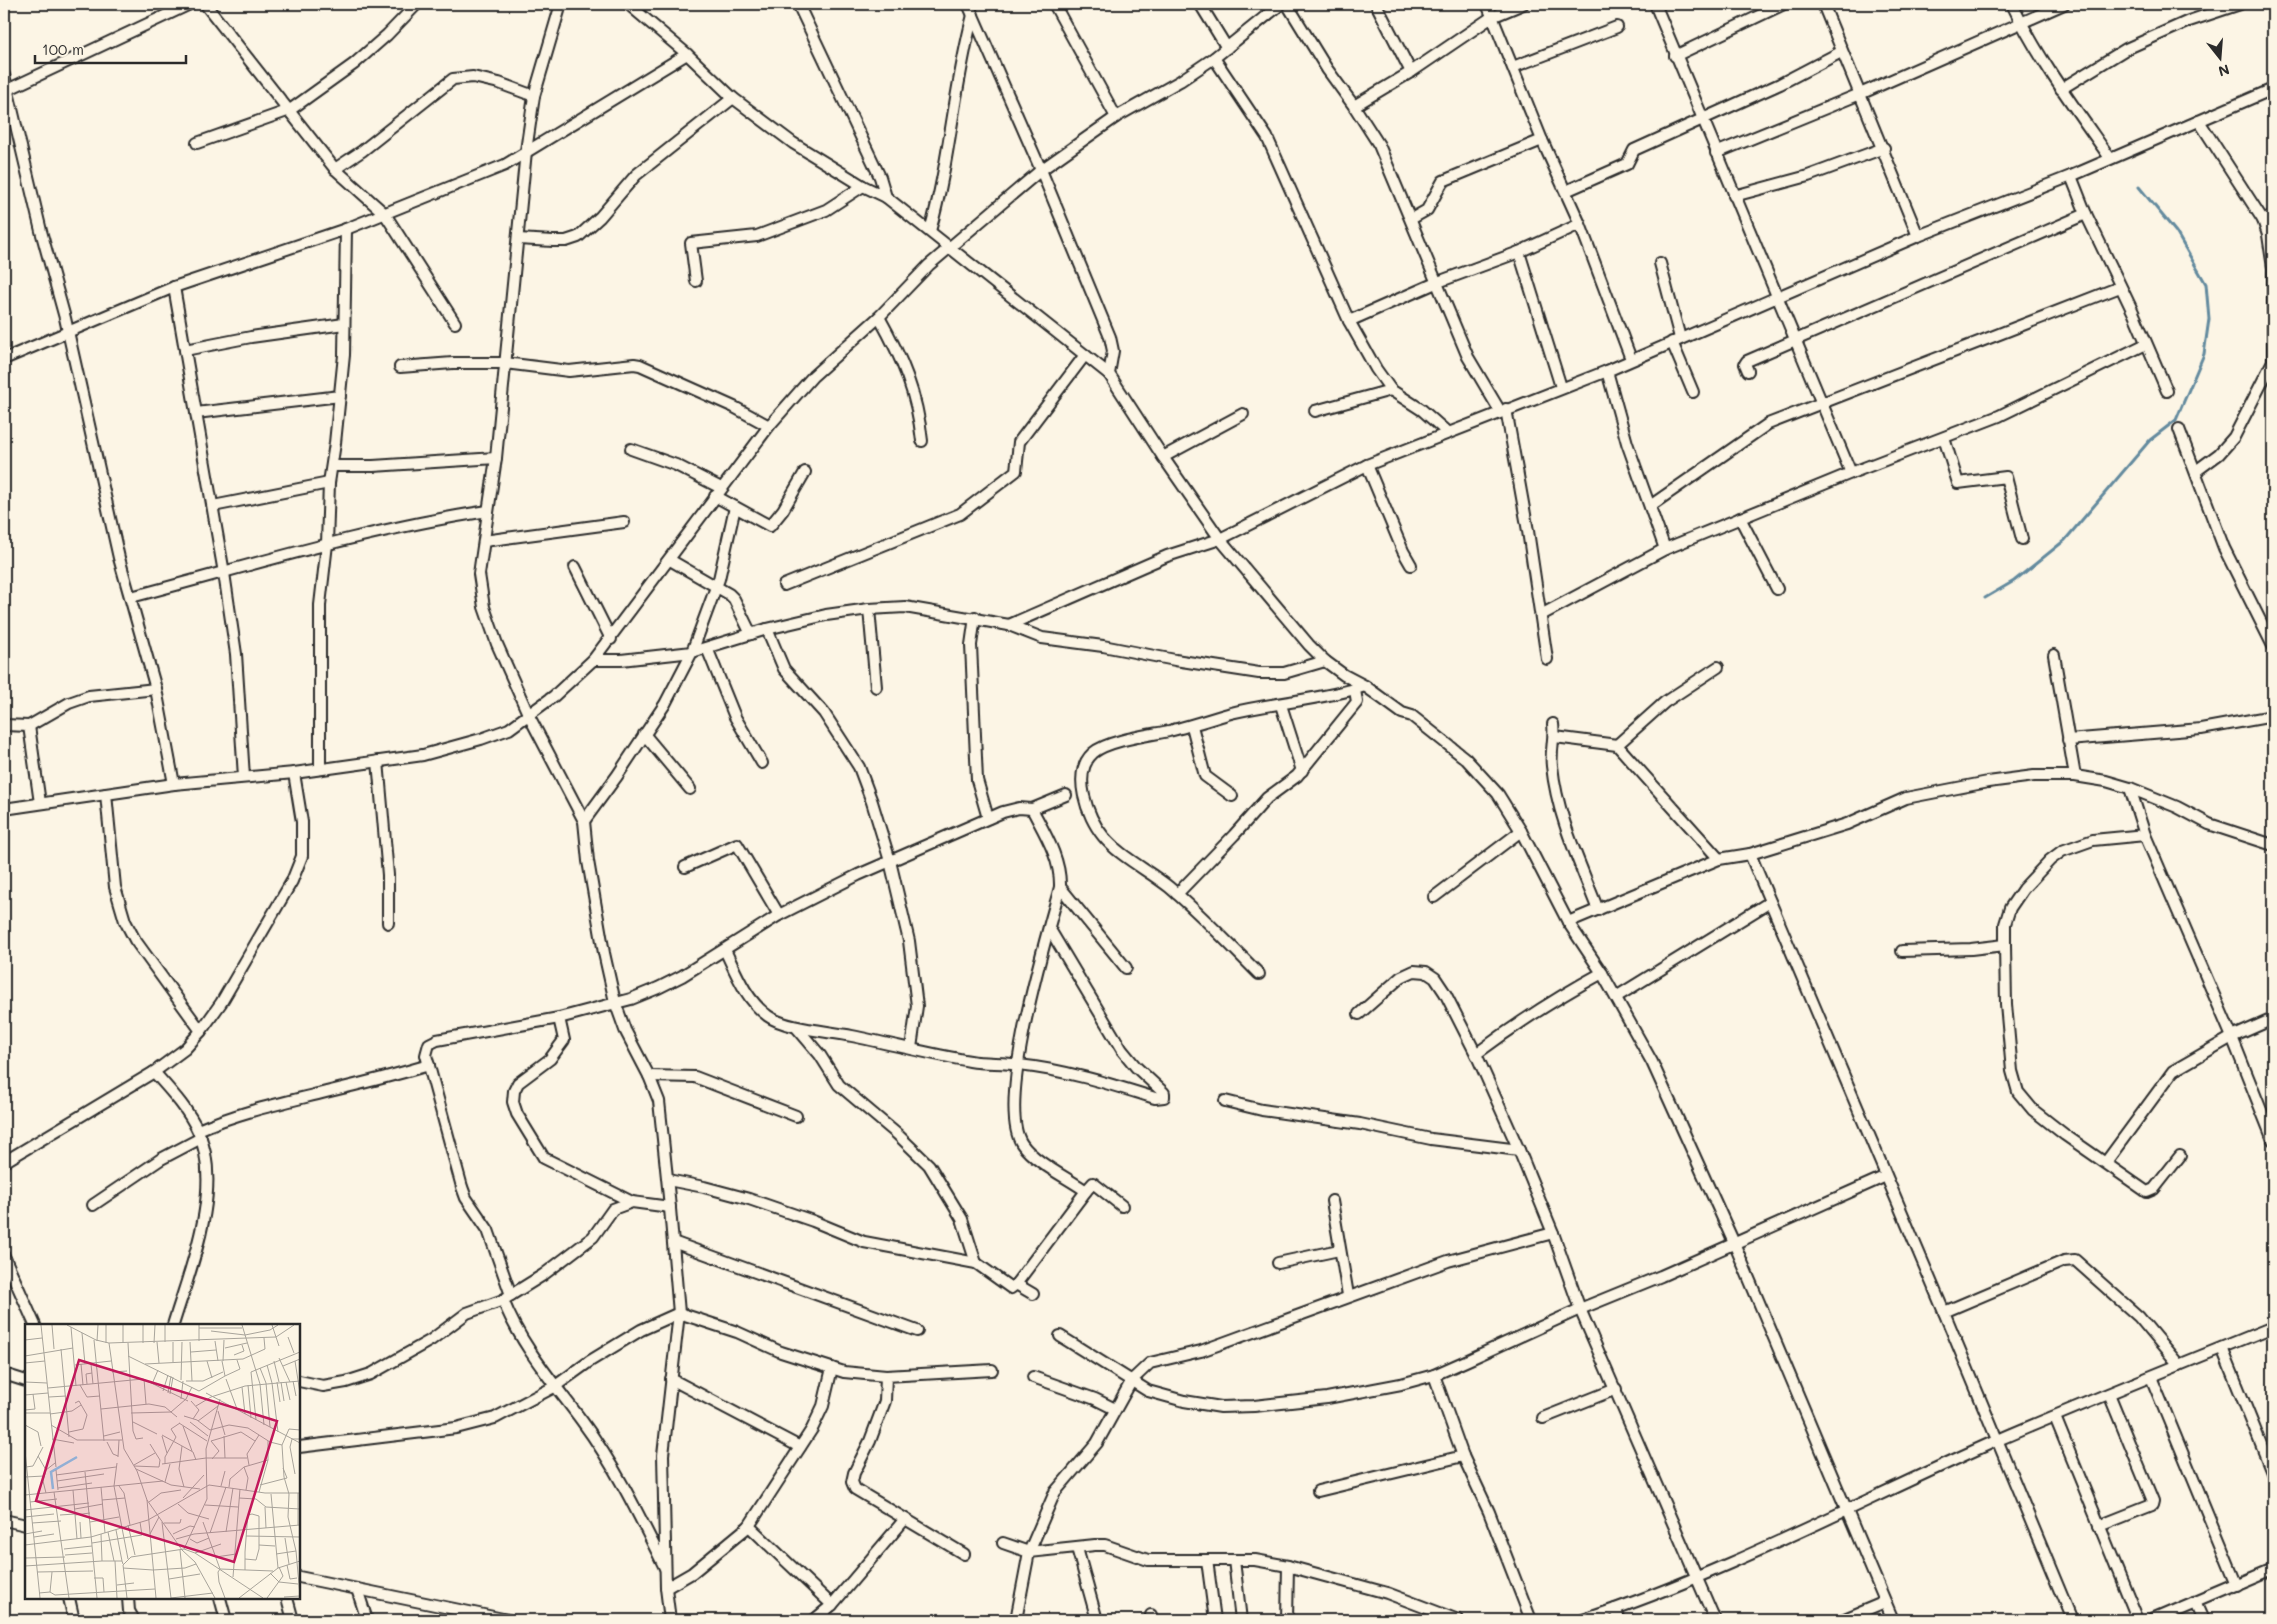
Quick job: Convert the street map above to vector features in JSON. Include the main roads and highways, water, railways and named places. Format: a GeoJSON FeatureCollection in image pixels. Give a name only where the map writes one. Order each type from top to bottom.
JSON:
{"type":"FeatureCollection","features":[{"type":"Feature","properties":{"kind":"waterway"},"geometry":{"type":"LineString","coordinates":[[1985,598],[2014,581],[2065,540],[2150,440],[2176,420],[2204,354],[2209,319],[2206,284],[2176,232],[2139,187]]}}]}
